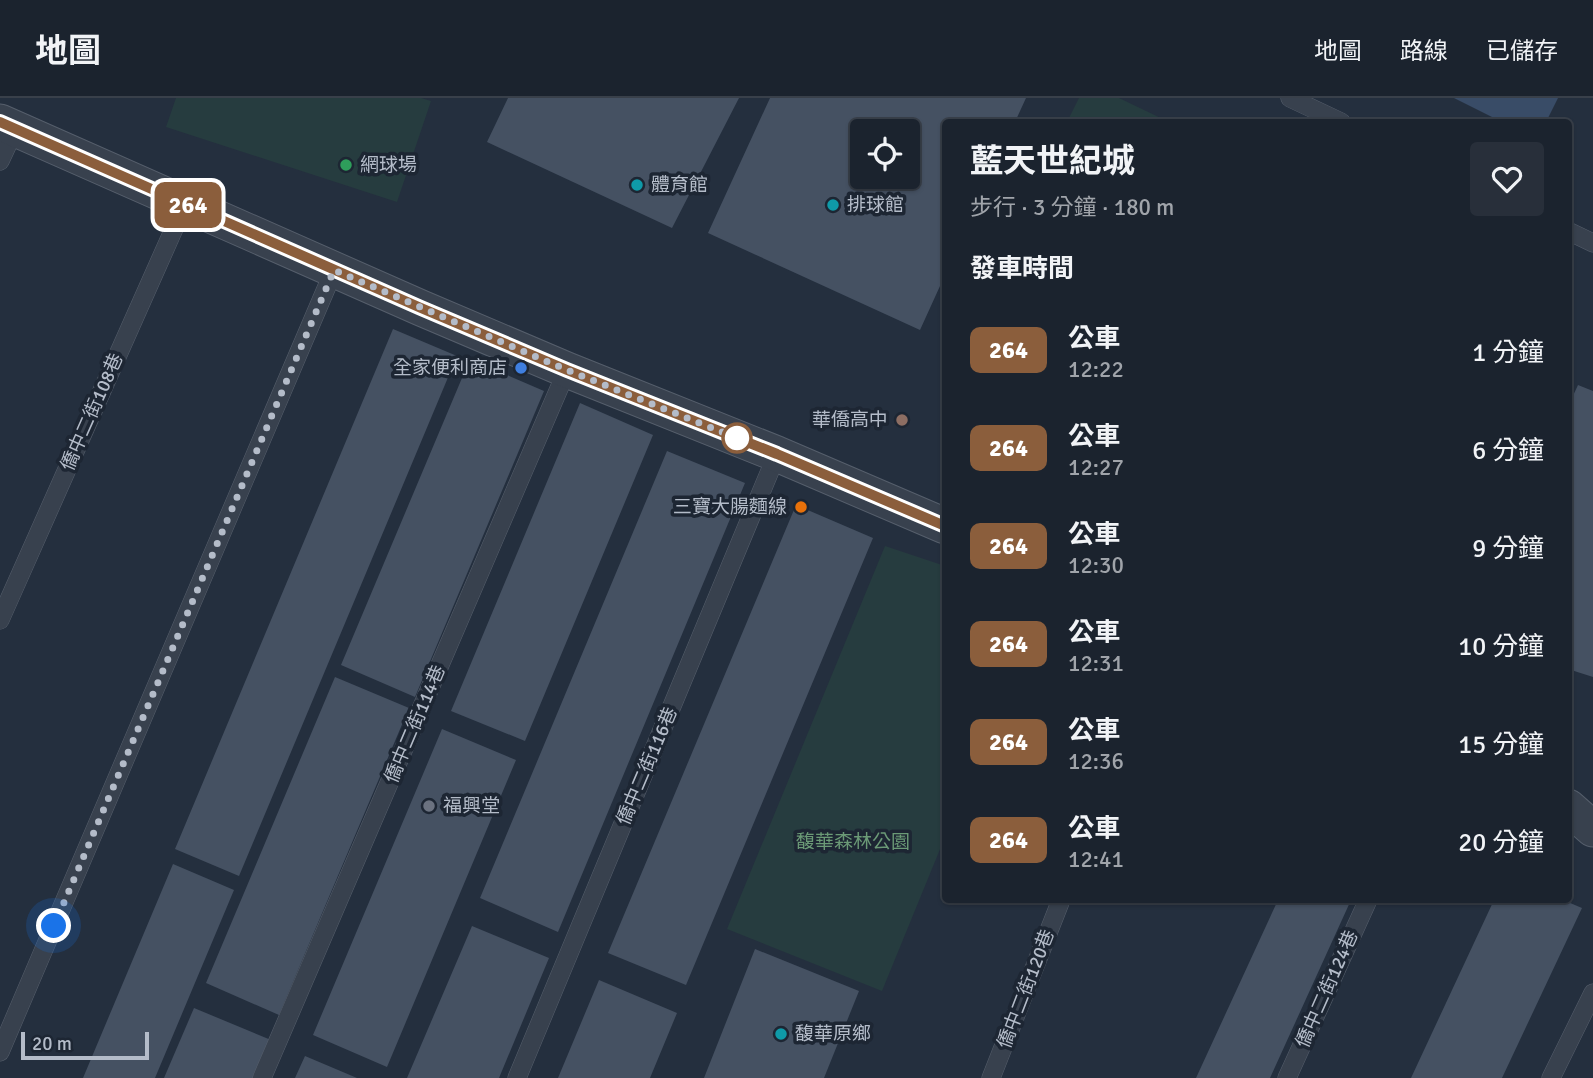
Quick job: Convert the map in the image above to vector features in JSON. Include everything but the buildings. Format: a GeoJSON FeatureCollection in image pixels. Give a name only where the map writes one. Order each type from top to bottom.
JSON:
{"type":"FeatureCollection","features":[{"type":"Feature","properties":{"kind":"street"},"geometry":{"type":"LineString","coordinates":[[7,126],[567,370],[777,454],[942,525]]}},
{"type":"Feature","properties":{"kind":"street"},"geometry":{"type":"LineString","coordinates":[[1572,811],[1593,829]]}},
{"type":"Feature","properties":{"kind":"lane"},"geometry":{"type":"LineString","coordinates":[[1290,98],[1335,119]]}},
{"type":"Feature","properties":{"kind":"lane"},"geometry":{"type":"LineString","coordinates":[[0,161],[7,126]]}},
{"type":"Feature","properties":{"kind":"lane","name":"僑中二街108巷"},"geometry":{"type":"LineString","coordinates":[[0,620],[185,204]]}},
{"type":"Feature","properties":{"kind":"lane"},"geometry":{"type":"LineString","coordinates":[[1572,233],[1593,243]]}},
{"type":"Feature","properties":{"kind":"lane"},"geometry":{"type":"LineString","coordinates":[[0,1052],[334,270]]}},
{"type":"Feature","properties":{"kind":"lane","name":"僑中二街114巷"},"geometry":{"type":"LineString","coordinates":[[262,1078],[567,370]]}},
{"type":"Feature","properties":{"kind":"lane","name":"僑中二街116巷"},"geometry":{"type":"LineString","coordinates":[[517,1078],[777,454]]}},
{"type":"Feature","properties":{"kind":"lane","name":"僑中二街120巷"},"geometry":{"type":"LineString","coordinates":[[992,1078],[1060,903]]}},
{"type":"Feature","properties":{"kind":"lane","name":"僑中二街124巷"},"geometry":{"type":"LineString","coordinates":[[1287,1078],[1367,903]]}},
{"type":"Feature","properties":{"kind":"lane"},"geometry":{"type":"LineString","coordinates":[[1551,1078],[1593,993]]}},
{"type":"Feature","properties":{"kind":"green space","name":"網球場"},"geometry":{"type":"Polygon","coordinates":[[[176,98],[421,98],[431,101],[397,202],[166,127],[176,98]]]}},
{"type":"Feature","properties":{"kind":"green space"},"geometry":{"type":"Polygon","coordinates":[[[1079,98],[1119,98],[1163,119],[1068,119],[1079,98]]]}},
{"type":"Feature","properties":{"kind":"green space","name":"馥華森林公園"},"geometry":{"type":"Polygon","coordinates":[[[885,546],[942,565],[942,844],[882,991],[727,929],[885,546]]]}},
{"type":"Feature","properties":{"kind":"water"},"geometry":{"type":"Polygon","coordinates":[[[1454,98],[1558,98],[1548,119],[1496,119],[1454,98]]]}},
{"type":"Feature","properties":{"kind":"bus line","name":"264"},"geometry":{"type":"LineString","coordinates":[[0,122],[421,308],[942,525]]}},
{"type":"Feature","properties":{"kind":"place","name":"網球場"},"geometry":{"type":"Point","coordinates":[346,165]}},
{"type":"Feature","properties":{"kind":"place","name":"體育館"},"geometry":{"type":"Point","coordinates":[637,185]}},
{"type":"Feature","properties":{"kind":"place","name":"排球館"},"geometry":{"type":"Point","coordinates":[833,205]}},
{"type":"Feature","properties":{"kind":"place","name":"全家便利商店"},"geometry":{"type":"Point","coordinates":[521,368]}},
{"type":"Feature","properties":{"kind":"place","name":"華僑高中"},"geometry":{"type":"Point","coordinates":[902,420]}},
{"type":"Feature","properties":{"kind":"place","name":"三寶大腸麵線"},"geometry":{"type":"Point","coordinates":[801,507]}},
{"type":"Feature","properties":{"kind":"place","name":"福興堂"},"geometry":{"type":"Point","coordinates":[429,806]}},
{"type":"Feature","properties":{"kind":"place","name":"馥華原鄉"},"geometry":{"type":"Point","coordinates":[781,1034]}},
{"type":"Feature","properties":{"kind":"route"},"geometry":{"type":"LineString","coordinates":[[54,926],[334,270],[567,370],[737,438]]}}]}
